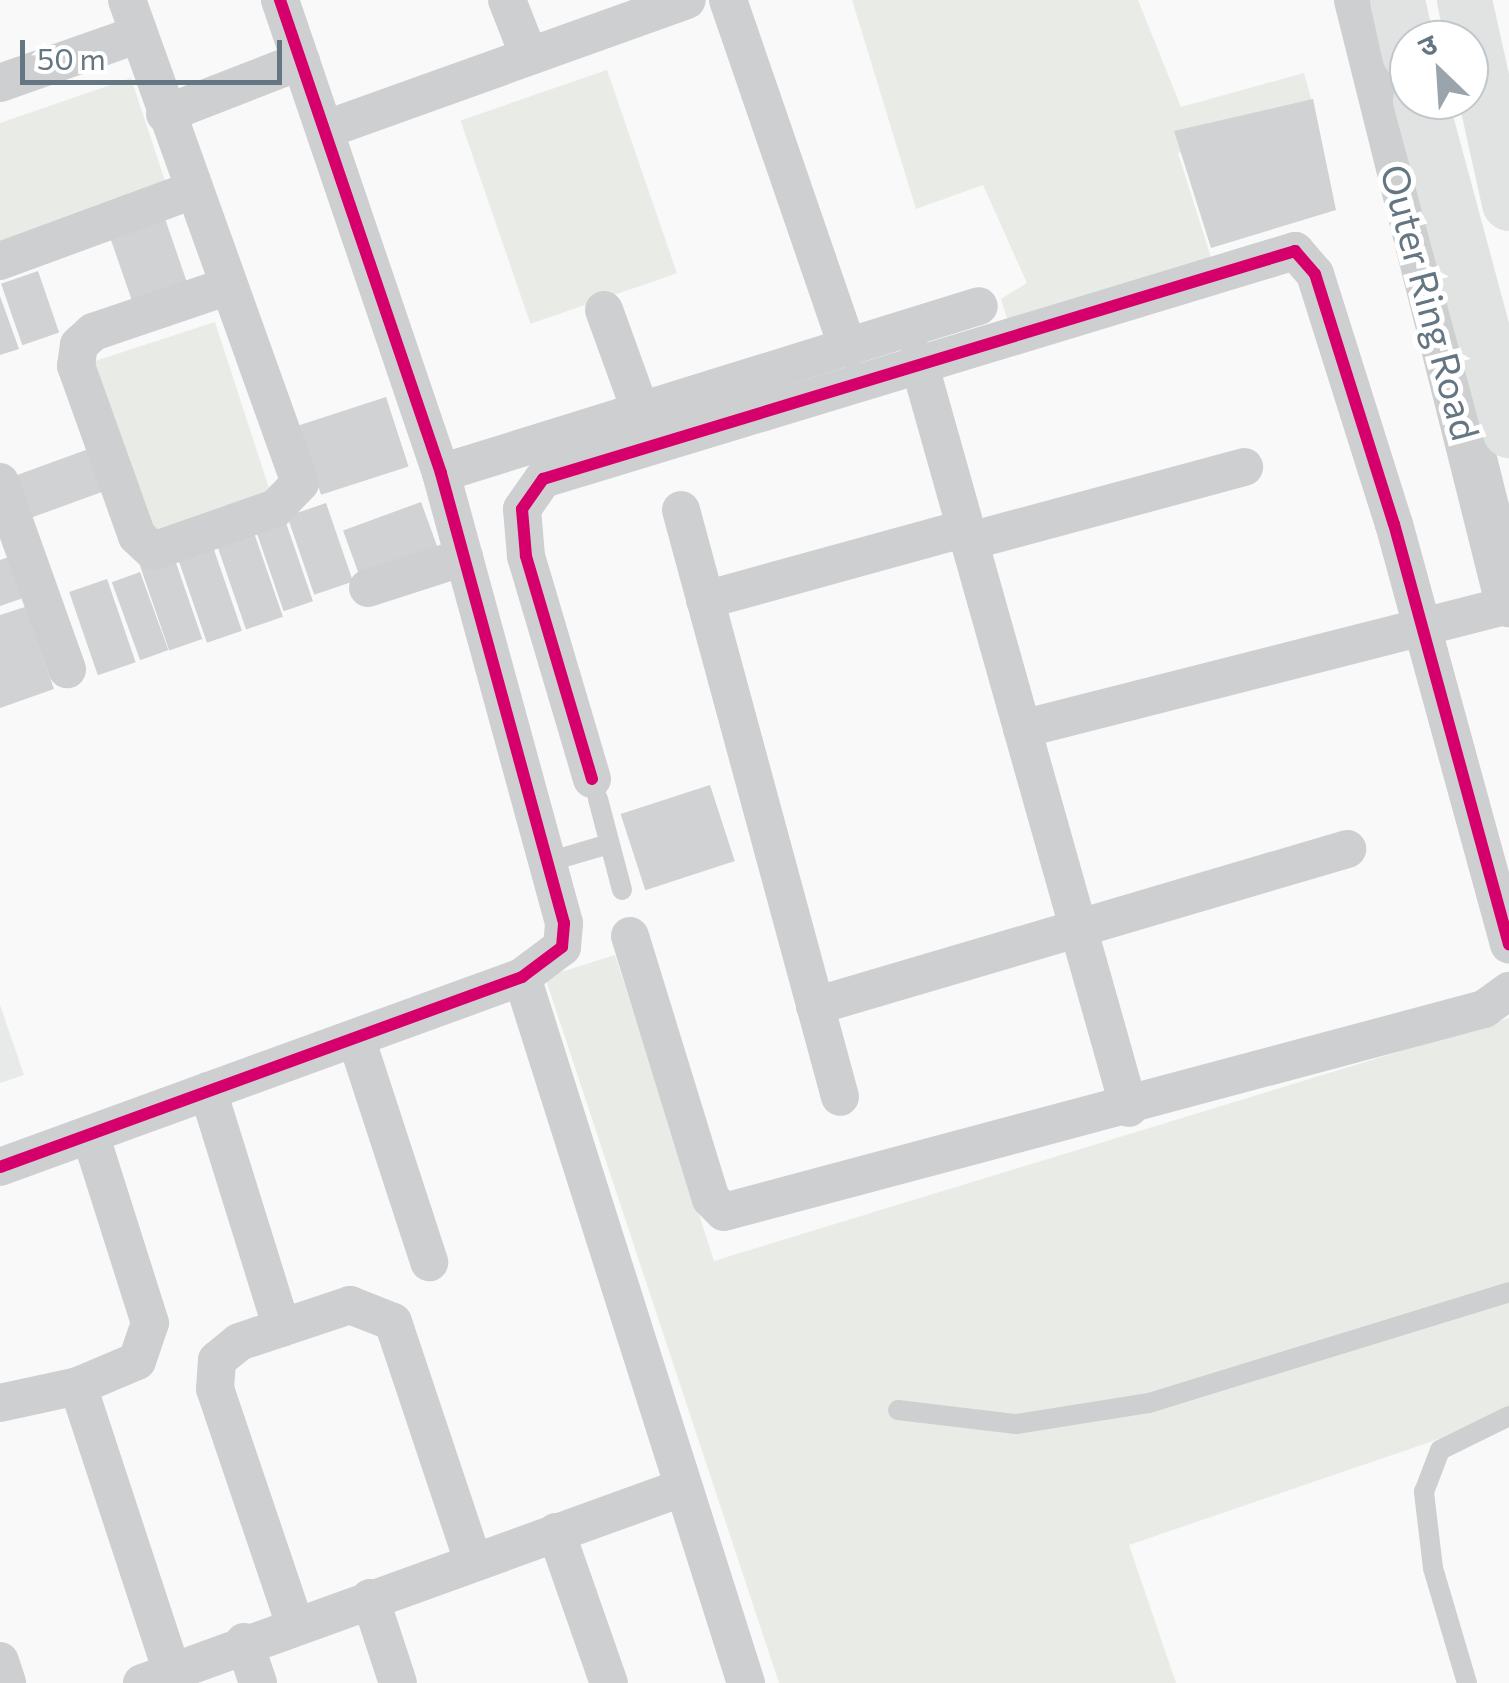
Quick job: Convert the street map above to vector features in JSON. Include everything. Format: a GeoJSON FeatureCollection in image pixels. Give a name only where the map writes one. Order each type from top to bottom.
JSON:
{"type":"FeatureCollection","features":[{"type":"Feature","properties":{"kind":"main road"},"geometry":{"type":"LineString","coordinates":[[1464,0],[1509,203]]}},
{"type":"Feature","properties":{"kind":"main road","name":"Outer Ring Road"},"geometry":{"type":"LineString","coordinates":[[1425,120],[1509,430]]}},
{"type":"Feature","properties":{"kind":"street"},"geometry":{"type":"LineString","coordinates":[[0,1167],[522,977],[562,947],[548,862],[441,474],[327,129],[280,0]]}},
{"type":"Feature","properties":{"kind":"street"},"geometry":{"type":"LineString","coordinates":[[507,0],[528,56]]}},
{"type":"Feature","properties":{"kind":"street"},"geometry":{"type":"LineString","coordinates":[[327,129],[686,0]]}},
{"type":"Feature","properties":{"kind":"street"},"geometry":{"type":"LineString","coordinates":[[728,0],[848,348]]}},
{"type":"Feature","properties":{"kind":"street","name":"Outer Ring Road"},"geometry":{"type":"LineString","coordinates":[[1358,0],[1509,604]]}},
{"type":"Feature","properties":{"kind":"street"},"geometry":{"type":"LineString","coordinates":[[0,83],[133,17],[226,287],[300,484],[276,508],[152,551],[137,536],[76,366],[79,346],[94,332],[226,287]]}},
{"type":"Feature","properties":{"kind":"street"},"geometry":{"type":"LineString","coordinates":[[165,114],[301,61]]}},
{"type":"Feature","properties":{"kind":"street"},"geometry":{"type":"LineString","coordinates":[[0,260],[193,190]]}},
{"type":"Feature","properties":{"kind":"street"},"geometry":{"type":"LineString","coordinates":[[595,789],[526,556],[527,492],[576,462],[918,358],[1295,251],[1315,274],[1425,627],[1509,945]]}},
{"type":"Feature","properties":{"kind":"street"},"geometry":{"type":"LineString","coordinates":[[441,474],[979,306]]}},
{"type":"Feature","properties":{"kind":"street"},"geometry":{"type":"LineString","coordinates":[[604,310],[641,412]]}},
{"type":"Feature","properties":{"kind":"street"},"geometry":{"type":"LineString","coordinates":[[918,358],[1129,1108]]}},
{"type":"Feature","properties":{"kind":"street"},"geometry":{"type":"LineString","coordinates":[[705,600],[1244,467]]}},
{"type":"Feature","properties":{"kind":"street"},"geometry":{"type":"LineString","coordinates":[[0,482],[68,669]]}},
{"type":"Feature","properties":{"kind":"street"},"geometry":{"type":"LineString","coordinates":[[681,510],[840,1097]]}},
{"type":"Feature","properties":{"kind":"street"},"geometry":{"type":"LineString","coordinates":[[368,588],[464,557]]}},
{"type":"Feature","properties":{"kind":"street"},"geometry":{"type":"LineString","coordinates":[[1022,728],[1509,604]]}},
{"type":"Feature","properties":{"kind":"street"},"geometry":{"type":"LineString","coordinates":[[815,1006],[1078,925],[1346,849]]}},
{"type":"Feature","properties":{"kind":"street"},"geometry":{"type":"LineString","coordinates":[[630,936],[711,1199],[724,1212],[1129,1108],[1484,1009],[1509,991]]}},
{"type":"Feature","properties":{"kind":"street"},"geometry":{"type":"LineString","coordinates":[[522,977],[746,1683]]}},
{"type":"Feature","properties":{"kind":"street"},"geometry":{"type":"LineString","coordinates":[[356,1038],[429,1262]]}},
{"type":"Feature","properties":{"kind":"street"},"geometry":{"type":"LineString","coordinates":[[208,1091],[282,1328]]}},
{"type":"Feature","properties":{"kind":"street"},"geometry":{"type":"LineString","coordinates":[[0,1403],[78,1386],[138,1360],[149,1346],[150,1322],[90,1134]]}},
{"type":"Feature","properties":{"kind":"street"},"geometry":{"type":"LineString","coordinates":[[295,1624],[215,1389],[217,1360],[282,1328],[350,1305],[393,1322],[474,1561]]}},
{"type":"Feature","properties":{"kind":"street"},"geometry":{"type":"LineString","coordinates":[[78,1386],[156,1676],[684,1487]]}},
{"type":"Feature","properties":{"kind":"street"},"geometry":{"type":"LineString","coordinates":[[556,1532],[610,1683]]}},
{"type":"Feature","properties":{"kind":"street"},"geometry":{"type":"LineString","coordinates":[[370,1598],[398,1683]]}},
{"type":"Feature","properties":{"kind":"street"},"geometry":{"type":"LineString","coordinates":[[244,1642],[258,1683]]}},
{"type":"Feature","properties":{"kind":"street"},"geometry":{"type":"LineString","coordinates":[[0,1661],[7,1683]]}},
{"type":"Feature","properties":{"kind":"lane"},"geometry":{"type":"LineString","coordinates":[[595,789],[622,890]]}},
{"type":"Feature","properties":{"kind":"lane"},"geometry":{"type":"LineString","coordinates":[[548,862],[610,844]]}},
{"type":"Feature","properties":{"kind":"lane"},"geometry":{"type":"LineString","coordinates":[[898,1410],[1016,1424],[1133,1407],[1509,1292]]}},
{"type":"Feature","properties":{"kind":"lane"},"geometry":{"type":"LineString","coordinates":[[1467,1683],[1433,1568],[1424,1492],[1440,1450],[1509,1416]]}},
{"type":"Feature","properties":{"kind":"shaded area"},"geometry":{"type":"Polygon","coordinates":[[[852,0],[1138,0],[1181,107],[1304,73],[1317,121],[1178,153],[1215,270],[1010,328],[1001,299],[1027,283],[983,185],[916,209],[852,0]]]}},
{"type":"Feature","properties":{"kind":"shaded area"},"geometry":{"type":"Polygon","coordinates":[[[607,70],[677,273],[530,324],[460,120],[607,70]]]}},
{"type":"Feature","properties":{"kind":"shaded area"},"geometry":{"type":"Polygon","coordinates":[[[131,78],[168,190],[0,247],[0,123],[131,78]]]}},
{"type":"Feature","properties":{"kind":"shaded area"},"geometry":{"type":"Polygon","coordinates":[[[215,322],[273,500],[149,540],[91,362],[215,322]]]}},
{"type":"Feature","properties":{"kind":"shaded area"},"geometry":{"type":"Polygon","coordinates":[[[615,955],[714,1261],[1509,1018],[1509,1415],[1129,1545],[1176,1683],[779,1683],[545,977],[615,955]]]}},
{"type":"Feature","properties":{"kind":"shaded area"},"geometry":{"type":"Polygon","coordinates":[[[0,1005],[24,1075],[0,1083],[0,1005]]]}},
{"type":"Feature","properties":{"kind":"building"},"geometry":{"type":"Polygon","coordinates":[[[1313,99],[1336,210],[1211,248],[1174,131],[1313,99]]]}},
{"type":"Feature","properties":{"kind":"building"},"geometry":{"type":"Polygon","coordinates":[[[161,207],[189,287],[134,306],[106,226],[161,207]]]}},
{"type":"Feature","properties":{"kind":"building"},"geometry":{"type":"Polygon","coordinates":[[[38,271],[59,332],[22,345],[1,284],[38,271]]]}},
{"type":"Feature","properties":{"kind":"building"},"geometry":{"type":"Polygon","coordinates":[[[0,296],[19,349],[0,355],[0,296]]]}},
{"type":"Feature","properties":{"kind":"building"},"geometry":{"type":"Polygon","coordinates":[[[386,397],[409,466],[321,495],[299,425],[386,397]]]}},
{"type":"Feature","properties":{"kind":"building"},"geometry":{"type":"Polygon","coordinates":[[[94,447],[109,489],[30,518],[15,476],[94,447]]]}},
{"type":"Feature","properties":{"kind":"building"},"geometry":{"type":"Polygon","coordinates":[[[421,502],[440,555],[362,583],[343,530],[421,502]]]}},
{"type":"Feature","properties":{"kind":"building"},"geometry":{"type":"Polygon","coordinates":[[[326,503],[353,581],[314,595],[287,516],[326,503]]]}},
{"type":"Feature","properties":{"kind":"building"},"geometry":{"type":"Polygon","coordinates":[[[284,517],[313,601],[284,611],[255,527],[284,517]]]}},
{"type":"Feature","properties":{"kind":"building"},"geometry":{"type":"Polygon","coordinates":[[[252,527],[283,617],[246,630],[215,540],[252,527]]]}},
{"type":"Feature","properties":{"kind":"building"},"geometry":{"type":"Polygon","coordinates":[[[211,541],[242,631],[207,643],[176,553],[211,541]]]}},
{"type":"Feature","properties":{"kind":"building"},"geometry":{"type":"Polygon","coordinates":[[[20,553],[35,594],[0,606],[0,560],[20,553]]]}},
{"type":"Feature","properties":{"kind":"building"},"geometry":{"type":"Polygon","coordinates":[[[173,554],[202,639],[169,650],[140,565],[173,554]]]}},
{"type":"Feature","properties":{"kind":"building"},"geometry":{"type":"Polygon","coordinates":[[[140,572],[168,650],[140,660],[112,582],[140,572]]]}},
{"type":"Feature","properties":{"kind":"building"},"geometry":{"type":"Polygon","coordinates":[[[107,579],[136,662],[98,675],[69,592],[107,579]]]}},
{"type":"Feature","properties":{"kind":"building"},"geometry":{"type":"Polygon","coordinates":[[[25,607],[54,689],[0,708],[0,615],[25,607]]]}},
{"type":"Feature","properties":{"kind":"building"},"geometry":{"type":"Polygon","coordinates":[[[710,785],[735,861],[645,890],[621,814],[710,785]]]}},
{"type":"Feature","properties":{"kind":"cycle path"},"geometry":{"type":"LineString","coordinates":[[0,1167],[522,977],[562,947],[564,923],[441,473],[280,0]]}},
{"type":"Feature","properties":{"kind":"cycle path"},"geometry":{"type":"LineString","coordinates":[[592,779],[526,556],[522,509],[543,479],[1295,251],[1315,274],[1394,524],[1509,945]]}}]}
